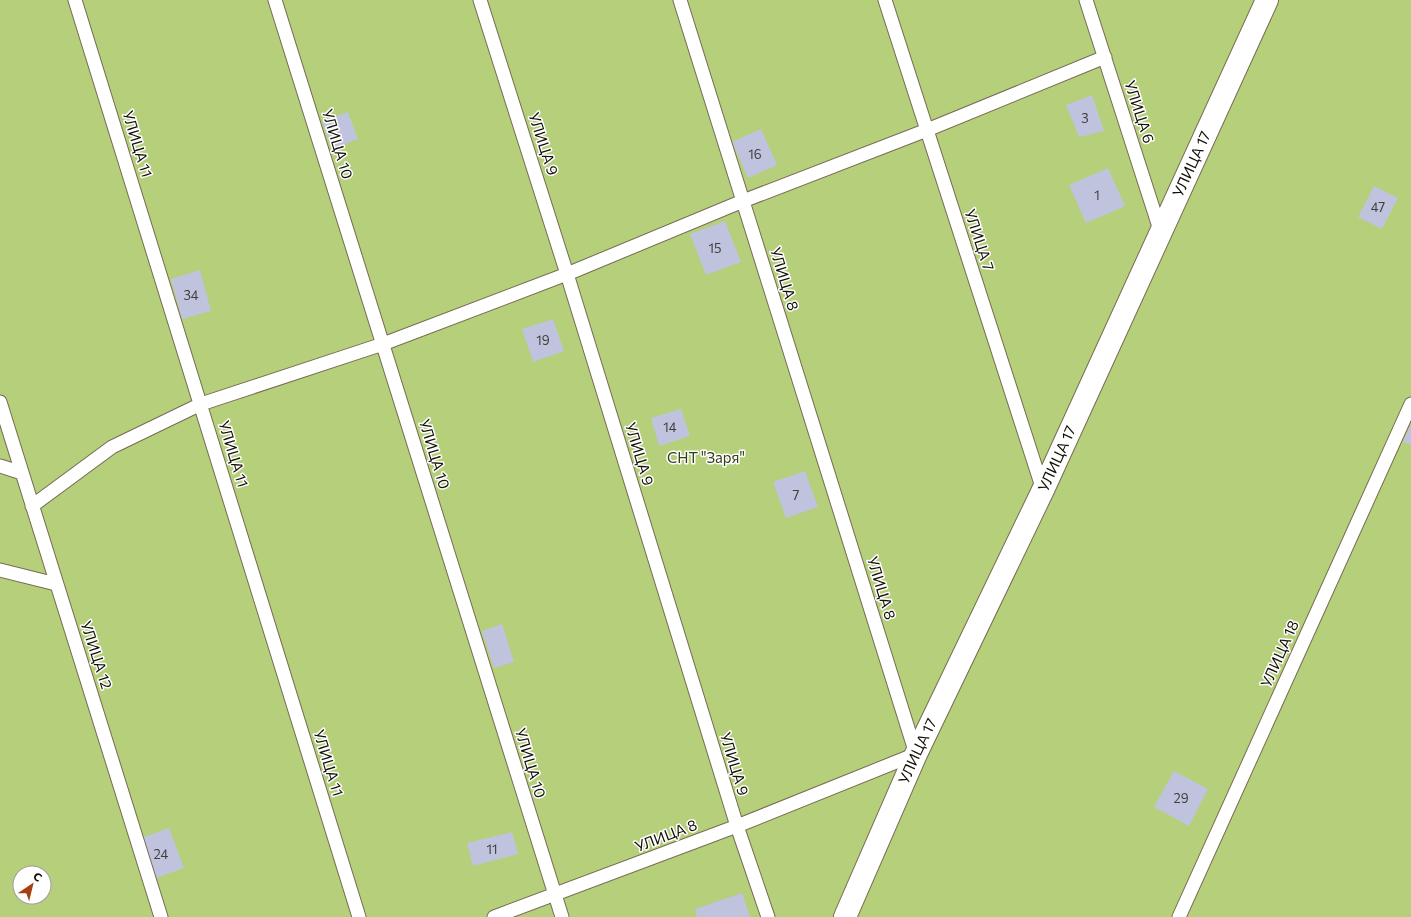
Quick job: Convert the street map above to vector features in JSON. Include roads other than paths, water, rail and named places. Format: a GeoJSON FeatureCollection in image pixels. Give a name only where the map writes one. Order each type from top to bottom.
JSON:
{"type":"FeatureCollection","features":[{"type":"Feature","properties":{"kind":"street","name":"УЛИЦА 17"},"geometry":{"type":"LineString","coordinates":[[845,917],[916,754],[1042,490],[1267,0]]}},
{"type":"Feature","properties":{"kind":"lane","name":"УЛИЦА 11"},"geometry":{"type":"LineString","coordinates":[[75,0],[359,917]]}},
{"type":"Feature","properties":{"kind":"lane","name":"УЛИЦА 10"},"geometry":{"type":"LineString","coordinates":[[275,0],[562,917]]}},
{"type":"Feature","properties":{"kind":"lane","name":"УЛИЦА 9"},"geometry":{"type":"LineString","coordinates":[[480,0],[567,274],[737,826],[768,917]]}},
{"type":"Feature","properties":{"kind":"lane","name":"УЛИЦА 8"},"geometry":{"type":"LineString","coordinates":[[494,917],[737,826],[916,754],[680,0]]}},
{"type":"Feature","properties":{"kind":"lane","name":"УЛИЦА 7"},"geometry":{"type":"LineString","coordinates":[[885,0],[1042,490]]}},
{"type":"Feature","properties":{"kind":"lane","name":"УЛИЦА 6"},"geometry":{"type":"LineString","coordinates":[[1086,0],[1161,233]]}},
{"type":"Feature","properties":{"kind":"lane"},"geometry":{"type":"LineString","coordinates":[[32,506],[112,447],[201,404],[383,344],[567,274],[743,201],[927,130],[1105,57]]}},
{"type":"Feature","properties":{"kind":"lane","name":"УЛИЦА 12"},"geometry":{"type":"LineString","coordinates":[[0,402],[56,584],[138,840],[160,917]]}},
{"type":"Feature","properties":{"kind":"lane","name":"УЛИЦА 18"},"geometry":{"type":"LineString","coordinates":[[1179,917],[1411,404]]}},
{"type":"Feature","properties":{"kind":"lane"},"geometry":{"type":"LineString","coordinates":[[0,466],[22,473]]}},
{"type":"Feature","properties":{"kind":"lane"},"geometry":{"type":"LineString","coordinates":[[0,570],[56,584]]}},
{"type":"Feature","properties":{"kind":"park label","name":"СНТ \"Заря\""},"geometry":{"type":"Point","coordinates":[706,458]}}]}
